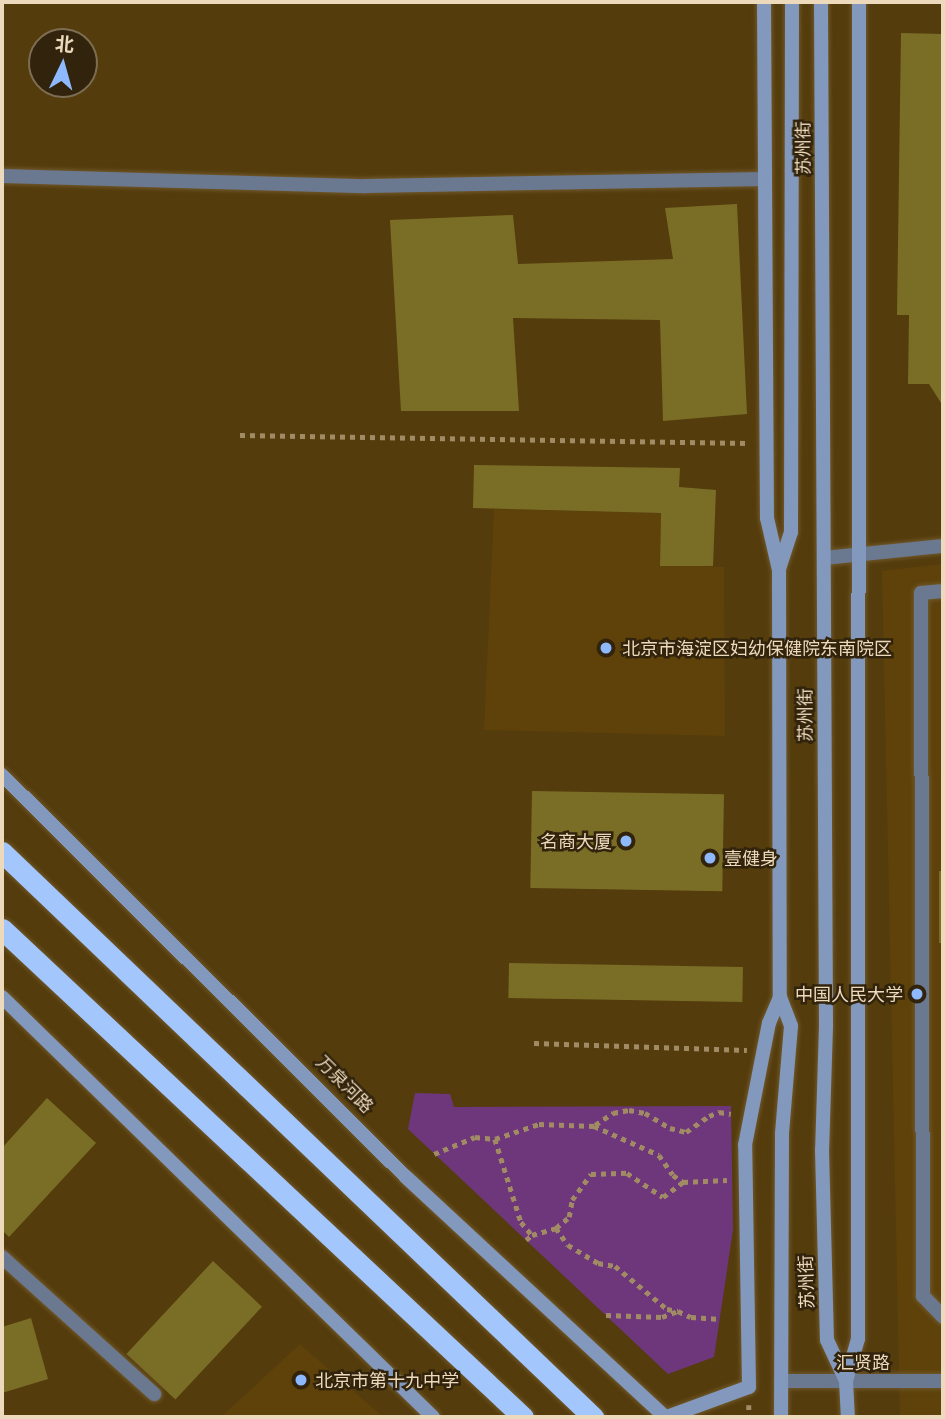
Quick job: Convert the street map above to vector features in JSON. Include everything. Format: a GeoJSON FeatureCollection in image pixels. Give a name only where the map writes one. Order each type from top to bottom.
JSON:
{"type":"FeatureCollection","features":[{"type":"Feature","properties":{"kind":"highway"},"geometry":{"type":"LineString","coordinates":[[2,852],[593,1417]]}},
{"type":"Feature","properties":{"kind":"highway"},"geometry":{"type":"LineString","coordinates":[[2,929],[523,1417]]}},
{"type":"Feature","properties":{"kind":"street","name":"苏州街"},"geometry":{"type":"LineString","coordinates":[[764,2],[767,518],[779,570],[780,997],[791,1026],[782,1133],[781,1417]]}},
{"type":"Feature","properties":{"kind":"street","name":"苏州街"},"geometry":{"type":"LineString","coordinates":[[779,570],[791,532],[792,2]]}},
{"type":"Feature","properties":{"kind":"street","name":"苏州街"},"geometry":{"type":"LineString","coordinates":[[821,2],[824,1218],[827,1340],[846,1381]]}},
{"type":"Feature","properties":{"kind":"street","name":"苏州街"},"geometry":{"type":"LineString","coordinates":[[848,1417],[846,1381],[858,1339],[859,2]]}},
{"type":"Feature","properties":{"kind":"street"},"geometry":{"type":"LineString","coordinates":[[2,176],[366,186],[765,179]]}},
{"type":"Feature","properties":{"kind":"street"},"geometry":{"type":"LineString","coordinates":[[824,558],[943,546]]}},
{"type":"Feature","properties":{"kind":"street"},"geometry":{"type":"LineString","coordinates":[[943,591],[920,593],[923,1296],[943,1317]]}},
{"type":"Feature","properties":{"kind":"street","name":"万泉河路"},"geometry":{"type":"LineString","coordinates":[[2,775],[406,1177],[666,1417]]}},
{"type":"Feature","properties":{"kind":"street"},"geometry":{"type":"LineString","coordinates":[[2,997],[433,1417]]}},
{"type":"Feature","properties":{"kind":"street","name":"苏州街"},"geometry":{"type":"LineString","coordinates":[[666,1417],[749,1387],[745,1145],[769,1023],[780,997]]}},
{"type":"Feature","properties":{"kind":"street"},"geometry":{"type":"LineString","coordinates":[[2,1257],[154,1394]]}},
{"type":"Feature","properties":{"kind":"street","name":"汇贤路"},"geometry":{"type":"LineString","coordinates":[[782,1381],[943,1381]]}},
{"type":"Feature","properties":{"kind":"path"},"geometry":{"type":"LineString","coordinates":[[240,435],[766,443]]}},
{"type":"Feature","properties":{"kind":"path"},"geometry":{"type":"LineString","coordinates":[[534,1043],[749,1050]]}},
{"type":"Feature","properties":{"kind":"path"},"geometry":{"type":"LineString","coordinates":[[594,1126],[613,1113],[629,1110],[645,1113],[670,1128],[686,1132],[709,1116],[719,1112],[731,1114]]}},
{"type":"Feature","properties":{"kind":"path"},"geometry":{"type":"LineString","coordinates":[[434,1154],[475,1137],[495,1139],[539,1124],[594,1126],[659,1155],[673,1175],[683,1182]]}},
{"type":"Feature","properties":{"kind":"path"},"geometry":{"type":"LineString","coordinates":[[495,1139],[521,1222],[532,1235]]}},
{"type":"Feature","properties":{"kind":"path"},"geometry":{"type":"LineString","coordinates":[[526,1240],[532,1235],[556,1228],[569,1217],[572,1200],[591,1174],[627,1173],[663,1197],[683,1182],[732,1180]]}},
{"type":"Feature","properties":{"kind":"path"},"geometry":{"type":"LineString","coordinates":[[556,1228],[568,1245],[598,1263],[615,1266],[667,1309],[691,1317],[720,1319]]}},
{"type":"Feature","properties":{"kind":"path"},"geometry":{"type":"LineString","coordinates":[[606,1315],[662,1317],[678,1311]]}},
{"type":"Feature","properties":{"kind":"shaded area","name":"北京市海淀区妇幼保健院东南院区"},"geometry":{"type":"Polygon","coordinates":[[[494,509],[661,513],[660,565],[724,567],[725,736],[484,730],[494,509]]]}},
{"type":"Feature","properties":{"kind":"shaded area","name":"中国人民大学"},"geometry":{"type":"Polygon","coordinates":[[[943,564],[943,1417],[900,1417],[882,571],[943,564]]]}},
{"type":"Feature","properties":{"kind":"shaded area"},"geometry":{"type":"Polygon","coordinates":[[[415,1093],[450,1094],[454,1107],[731,1106],[733,1230],[714,1357],[668,1374],[408,1129],[415,1093]]]}},
{"type":"Feature","properties":{"kind":"shaded area","name":"北京市第十九中学"},"geometry":{"type":"Polygon","coordinates":[[[300,1344],[383,1417],[221,1417],[300,1344]]]}},
{"type":"Feature","properties":{"kind":"building"},"geometry":{"type":"Polygon","coordinates":[[[901,33],[943,34],[943,406],[929,384],[908,384],[909,315],[897,315],[901,33]]]}},
{"type":"Feature","properties":{"kind":"building"},"geometry":{"type":"Polygon","coordinates":[[[737,204],[747,414],[663,421],[660,320],[513,318],[519,411],[401,411],[390,220],[513,215],[518,264],[673,259],[665,208],[737,204]]]}},
{"type":"Feature","properties":{"kind":"building"},"geometry":{"type":"Polygon","coordinates":[[[474,465],[680,468],[679,487],[716,490],[713,566],[660,566],[661,513],[473,508],[474,465]]]}},
{"type":"Feature","properties":{"kind":"building","name":"名商大厦"},"geometry":{"type":"Polygon","coordinates":[[[532,791],[724,794],[722,891],[530,888],[532,791]]]}},
{"type":"Feature","properties":{"kind":"building"},"geometry":{"type":"Polygon","coordinates":[[[939,871],[943,871],[943,943],[939,943],[939,871]]]}},
{"type":"Feature","properties":{"kind":"building"},"geometry":{"type":"Polygon","coordinates":[[[509,963],[743,967],[742,1002],[508,998],[509,963]]]}},
{"type":"Feature","properties":{"kind":"building"},"geometry":{"type":"Polygon","coordinates":[[[47,1098],[96,1143],[9,1237],[2,1230],[2,1148],[47,1098]]]}},
{"type":"Feature","properties":{"kind":"building"},"geometry":{"type":"Polygon","coordinates":[[[213,1261],[262,1307],[175,1400],[126,1354],[213,1261]]]}},
{"type":"Feature","properties":{"kind":"building"},"geometry":{"type":"Polygon","coordinates":[[[31,1318],[48,1379],[2,1393],[2,1327],[31,1318]]]}},
{"type":"Feature","properties":{"kind":"place","name":"北京市海淀区妇幼保健院东南院区"},"geometry":{"type":"Point","coordinates":[606,648]}},
{"type":"Feature","properties":{"kind":"place","name":"名商大厦"},"geometry":{"type":"Point","coordinates":[626,841]}},
{"type":"Feature","properties":{"kind":"place","name":"壹健身"},"geometry":{"type":"Point","coordinates":[710,858]}},
{"type":"Feature","properties":{"kind":"place","name":"中国人民大学"},"geometry":{"type":"Point","coordinates":[917,994]}},
{"type":"Feature","properties":{"kind":"place","name":"北京市第十九中学"},"geometry":{"type":"Point","coordinates":[301,1380]}}]}
